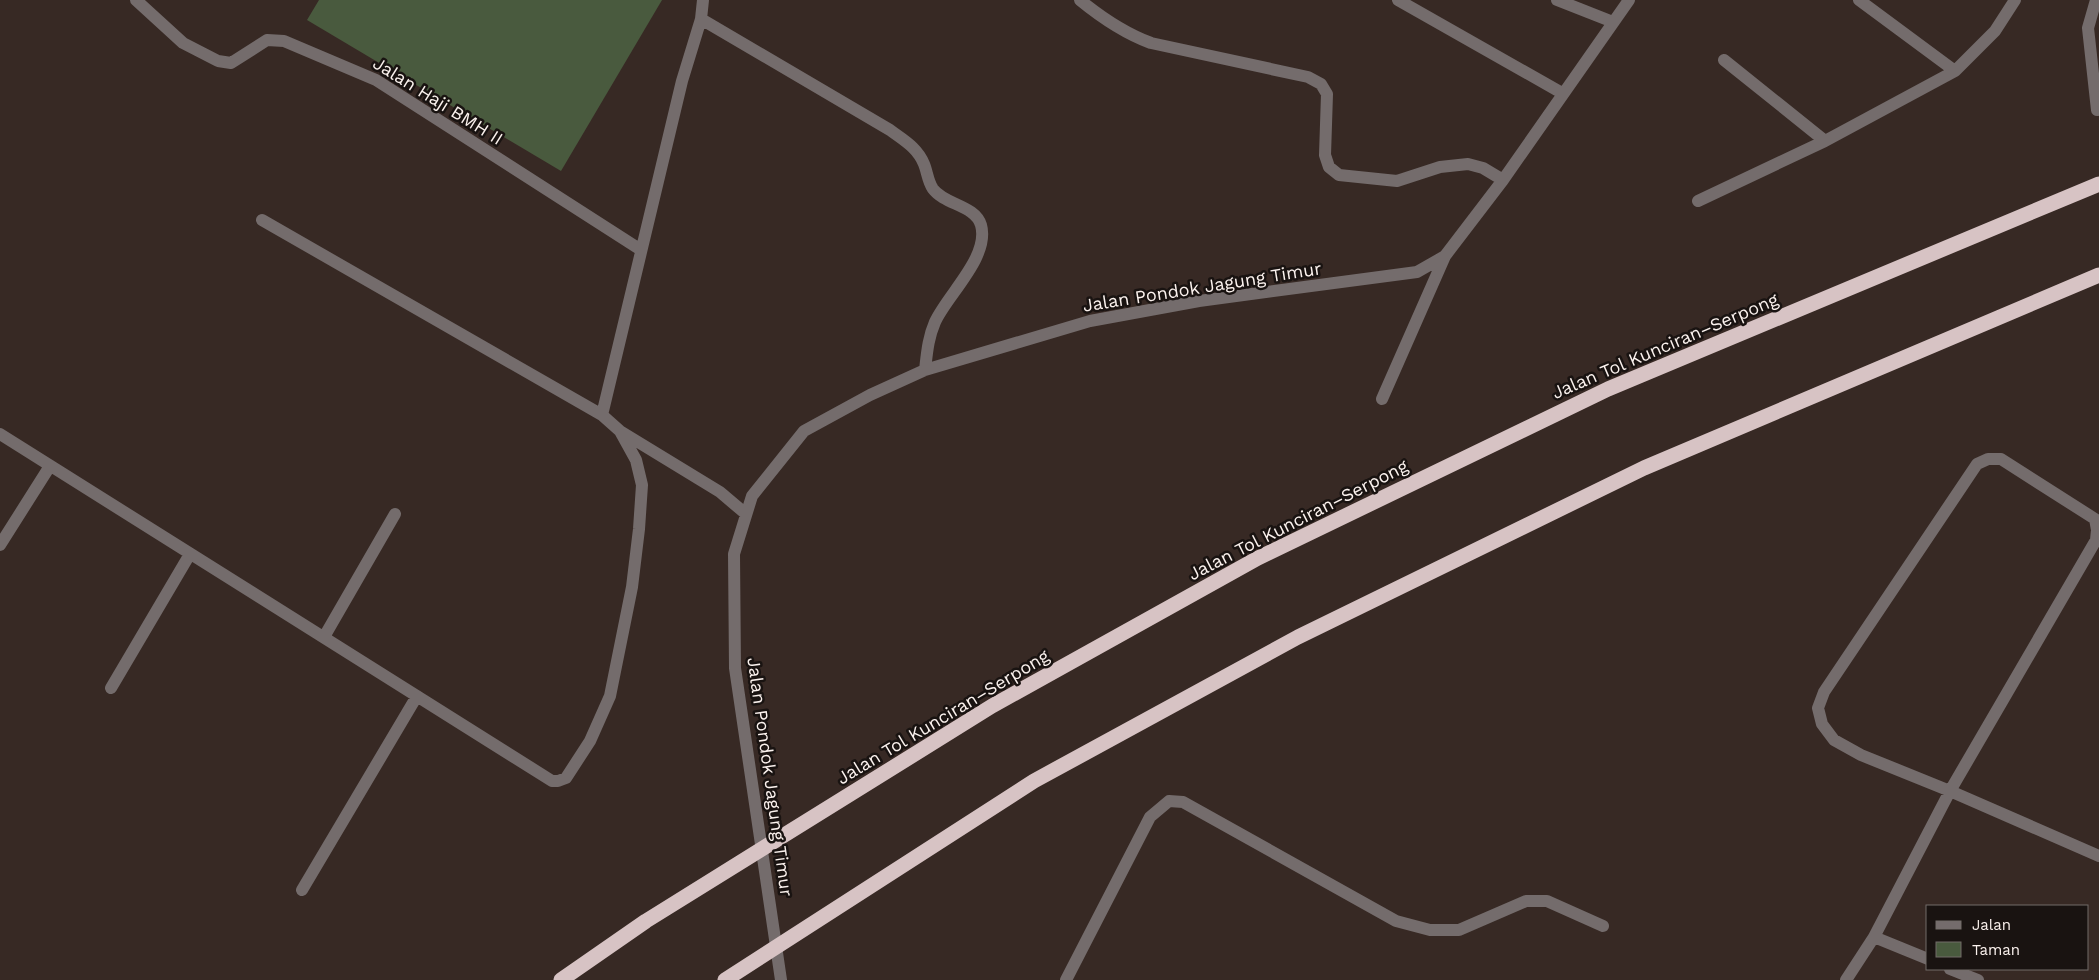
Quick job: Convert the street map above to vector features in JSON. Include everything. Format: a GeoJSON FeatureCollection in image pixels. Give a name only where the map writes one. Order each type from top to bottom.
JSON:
{"type":"FeatureCollection","features":[{"type":"Feature","properties":{"kind":"highway","name":"Jalan Tol Kunciran–Serpong"},"geometry":{"type":"LineString","coordinates":[[561,980],[646,921],[992,706],[1258,558],[1608,389],[2099,184]]}},
{"type":"Feature","properties":{"kind":"highway"},"geometry":{"type":"LineString","coordinates":[[725,980],[1034,781],[1298,637],[1644,468],[2099,275]]}},
{"type":"Feature","properties":{"kind":"street","name":"Jalan Haji BMH II"},"geometry":{"type":"LineString","coordinates":[[136,0],[183,44],[218,61],[231,63],[267,40],[284,41],[376,80],[641,250]]}},
{"type":"Feature","properties":{"kind":"street"},"geometry":{"type":"LineString","coordinates":[[602,415],[682,81],[701,19],[703,0]]}},
{"type":"Feature","properties":{"kind":"street"},"geometry":{"type":"LineString","coordinates":[[1080,0],[1108,22],[1134,37],[1151,43],[1308,77],[1321,84],[1327,94],[1325,155],[1329,167],[1339,175],[1397,181],[1440,167],[1468,164],[1483,168],[1503,180]]}},
{"type":"Feature","properties":{"kind":"street"},"geometry":{"type":"LineString","coordinates":[[1398,0],[1562,93]]}},
{"type":"Feature","properties":{"kind":"street"},"geometry":{"type":"LineString","coordinates":[[1557,0],[1613,22]]}},
{"type":"Feature","properties":{"kind":"street","name":"Jalan Pondok Jagung Timur"},"geometry":{"type":"LineString","coordinates":[[1382,399],[1445,256],[1503,180],[1562,93],[1629,0]]}},
{"type":"Feature","properties":{"kind":"street"},"geometry":{"type":"LineString","coordinates":[[1859,0],[1955,71]]}},
{"type":"Feature","properties":{"kind":"street"},"geometry":{"type":"LineString","coordinates":[[1698,201],[1825,141],[1955,71],[1995,31],[2015,0]]}},
{"type":"Feature","properties":{"kind":"street"},"geometry":{"type":"LineString","coordinates":[[2096,0],[2088,28],[2097,110]]}},
{"type":"Feature","properties":{"kind":"street"},"geometry":{"type":"LineString","coordinates":[[701,19],[890,130],[915,148],[923,162],[933,188],[945,199],[972,212],[981,224],[981,240],[976,259],[936,320],[928,338],[925,370]]}},
{"type":"Feature","properties":{"kind":"street"},"geometry":{"type":"LineString","coordinates":[[1724,60],[1825,141]]}},
{"type":"Feature","properties":{"kind":"street"},"geometry":{"type":"LineString","coordinates":[[262,220],[602,415],[620,431],[720,492],[746,514]]}},
{"type":"Feature","properties":{"kind":"street","name":"Jalan Pondok Jagung Timur"},"geometry":{"type":"LineString","coordinates":[[781,980],[734,668],[734,554],[752,496],[804,431],[870,395],[925,370],[1090,321],[1199,301],[1417,272],[1445,256]]}},
{"type":"Feature","properties":{"kind":"street"},"geometry":{"type":"LineString","coordinates":[[0,434],[552,781],[558,781],[566,778],[590,741],[610,696],[632,587],[640,529],[642,485],[636,460],[620,431]]}},
{"type":"Feature","properties":{"kind":"street"},"geometry":{"type":"LineString","coordinates":[[1846,980],[1874,937],[1950,791],[2096,540],[2095,519],[2001,459],[1988,459],[1977,464],[1824,692],[1818,708],[1822,724],[1834,740],[1861,755],[1950,791],[2099,856]]}},
{"type":"Feature","properties":{"kind":"street"},"geometry":{"type":"LineString","coordinates":[[0,545],[50,466]]}},
{"type":"Feature","properties":{"kind":"street"},"geometry":{"type":"LineString","coordinates":[[324,637],[395,514]]}},
{"type":"Feature","properties":{"kind":"street"},"geometry":{"type":"LineString","coordinates":[[111,688],[190,554]]}},
{"type":"Feature","properties":{"kind":"street"},"geometry":{"type":"LineString","coordinates":[[302,890],[417,696]]}},
{"type":"Feature","properties":{"kind":"street"},"geometry":{"type":"LineString","coordinates":[[1066,980],[1150,817],[1168,801],[1183,802],[1396,921],[1430,930],[1459,930],[1526,902],[1547,901],[1602,926]]}},
{"type":"Feature","properties":{"kind":"street"},"geometry":{"type":"LineString","coordinates":[[1874,937],[1926,958]]}},
{"type":"Feature","properties":{"kind":"street"},"geometry":{"type":"LineString","coordinates":[[1953,970],[1978,980]]}},
{"type":"Feature","properties":{"kind":"green space"},"geometry":{"type":"Polygon","coordinates":[[[319,0],[662,0],[561,171],[307,20],[319,0]]]}}]}
